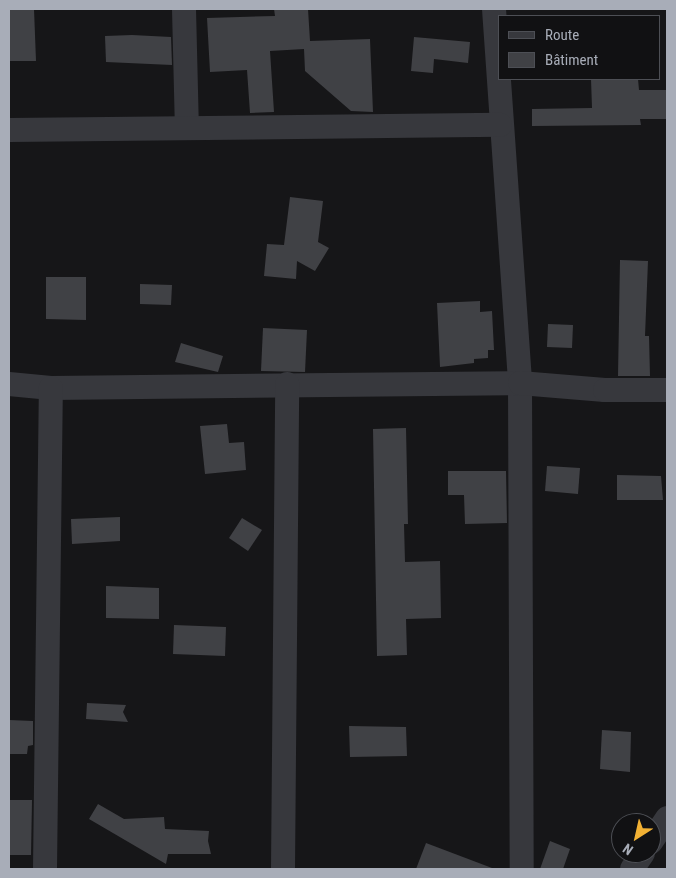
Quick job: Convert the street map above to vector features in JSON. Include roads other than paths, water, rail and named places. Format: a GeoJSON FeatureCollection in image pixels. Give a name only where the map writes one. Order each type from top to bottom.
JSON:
{"type":"FeatureCollection","features":[{"type":"Feature","properties":{"kind":"street"},"geometry":{"type":"LineString","coordinates":[[184,9],[187,128]]}},
{"type":"Feature","properties":{"kind":"street"},"geometry":{"type":"LineString","coordinates":[[494,9],[500,125],[520,383],[522,869]]}},
{"type":"Feature","properties":{"kind":"street"},"geometry":{"type":"LineString","coordinates":[[9,130],[500,125]]}},
{"type":"Feature","properties":{"kind":"street"},"geometry":{"type":"LineString","coordinates":[[9,384],[51,388],[520,383],[605,390],[667,390]]}},
{"type":"Feature","properties":{"kind":"street"},"geometry":{"type":"LineString","coordinates":[[282,869],[287,384]]}},
{"type":"Feature","properties":{"kind":"street"},"geometry":{"type":"LineString","coordinates":[[45,869],[51,388]]}}]}
